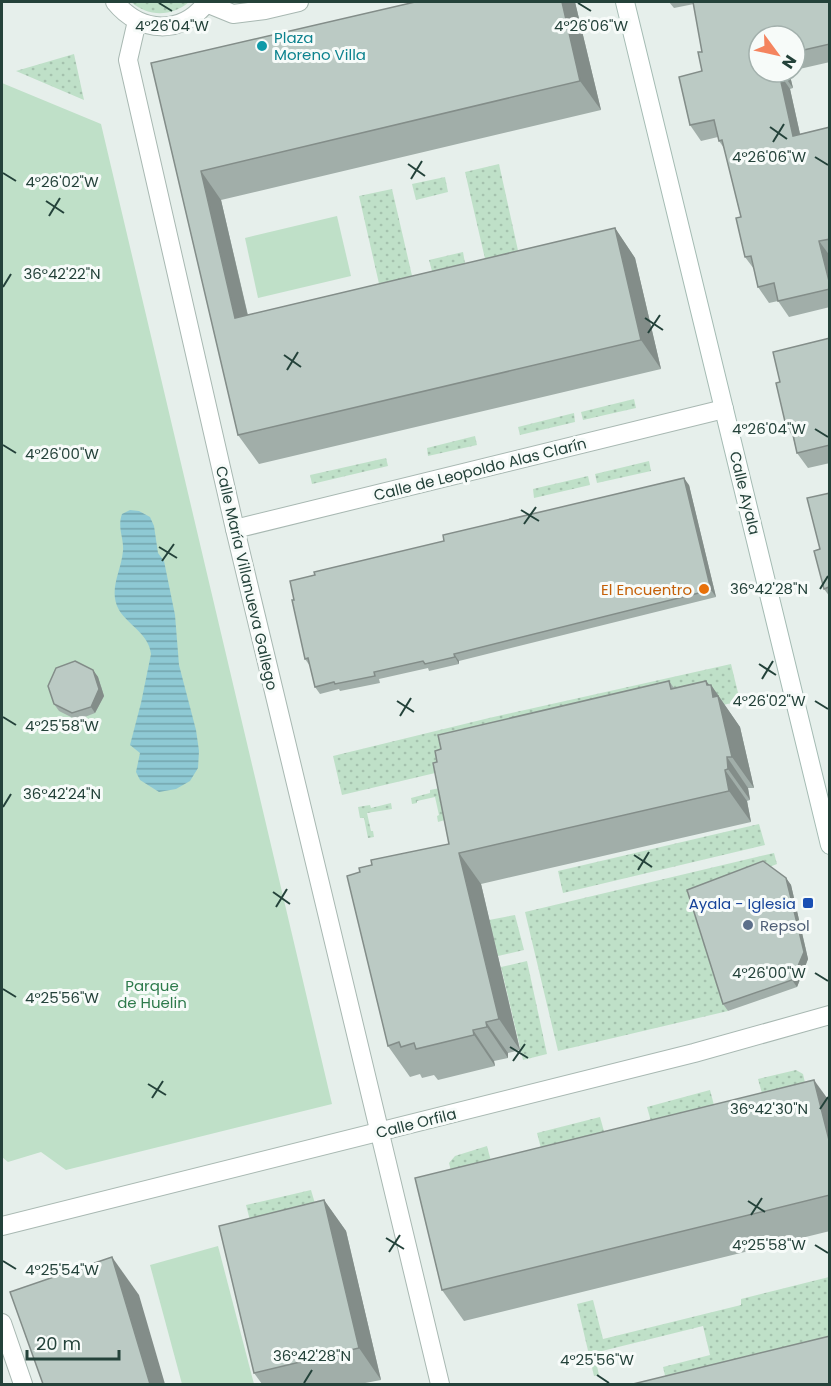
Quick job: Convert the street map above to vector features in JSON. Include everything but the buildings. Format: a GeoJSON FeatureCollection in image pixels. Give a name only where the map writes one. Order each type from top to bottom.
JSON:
{"type":"FeatureCollection","features":[{"type":"Feature","properties":{"kind":"street"},"geometry":{"type":"LineString","coordinates":[[115,2],[123,12],[137,21],[152,26],[167,26],[182,22],[195,14],[206,2],[233,14],[299,2]]}},
{"type":"Feature","properties":{"kind":"street","name":"Calle Ayala"},"geometry":{"type":"LineString","coordinates":[[625,2],[830,845]]}},
{"type":"Feature","properties":{"kind":"street","name":"Calle María Villanueva Gallego"},"geometry":{"type":"LineString","coordinates":[[137,21],[128,60],[235,530],[440,1384]]}},
{"type":"Feature","properties":{"kind":"street","name":"Calle de Leopoldo Alas Clarín"},"geometry":{"type":"LineString","coordinates":[[235,530],[724,409]]}},
{"type":"Feature","properties":{"kind":"street","name":"Calle Orfila"},"geometry":{"type":"LineString","coordinates":[[2,1226],[694,1053],[830,1014]]}},
{"type":"Feature","properties":{"kind":"street"},"geometry":{"type":"LineString","coordinates":[[2,1323],[23,1384]]}},
{"type":"Feature","properties":{"kind":"green space"},"geometry":{"type":"Polygon","coordinates":[[[131,2],[189,2],[167,13],[153,13],[131,2]]]}},
{"type":"Feature","properties":{"kind":"green space"},"geometry":{"type":"Polygon","coordinates":[[[74,54],[84,100],[16,71],[74,54]]]}},
{"type":"Feature","properties":{"kind":"green space","name":"Parque de Huelin"},"geometry":{"type":"Polygon","coordinates":[[[2,83],[101,124],[332,1104],[66,1170],[41,1152],[8,1162],[2,1157],[2,83]]]}},
{"type":"Feature","properties":{"kind":"green space"},"geometry":{"type":"Polygon","coordinates":[[[499,164],[519,255],[486,263],[465,172],[499,164]]]}},
{"type":"Feature","properties":{"kind":"green space"},"geometry":{"type":"Polygon","coordinates":[[[445,177],[448,192],[416,200],[412,184],[445,177]]]}},
{"type":"Feature","properties":{"kind":"green space"},"geometry":{"type":"Polygon","coordinates":[[[392,189],[413,280],[380,288],[359,196],[392,189]]]}},
{"type":"Feature","properties":{"kind":"green space"},"geometry":{"type":"Polygon","coordinates":[[[337,216],[351,276],[258,298],[245,238],[337,216]]]}},
{"type":"Feature","properties":{"kind":"green space"},"geometry":{"type":"Polygon","coordinates":[[[463,252],[466,269],[433,275],[429,260],[463,252]]]}},
{"type":"Feature","properties":{"kind":"green space"},"geometry":{"type":"Polygon","coordinates":[[[634,399],[636,408],[583,420],[581,412],[634,399]]]}},
{"type":"Feature","properties":{"kind":"green space"},"geometry":{"type":"Polygon","coordinates":[[[574,413],[575,422],[520,435],[518,427],[574,413]]]}},
{"type":"Feature","properties":{"kind":"green space"},"geometry":{"type":"Polygon","coordinates":[[[475,436],[477,445],[428,456],[427,448],[475,436]]]}},
{"type":"Feature","properties":{"kind":"green space"},"geometry":{"type":"Polygon","coordinates":[[[386,458],[388,466],[312,484],[310,475],[386,458]]]}},
{"type":"Feature","properties":{"kind":"green space"},"geometry":{"type":"Polygon","coordinates":[[[649,461],[651,471],[597,483],[595,474],[649,461]]]}},
{"type":"Feature","properties":{"kind":"green space"},"geometry":{"type":"Polygon","coordinates":[[[588,476],[590,485],[534,498],[533,489],[588,476]]]}},
{"type":"Feature","properties":{"kind":"green space"},"geometry":{"type":"Polygon","coordinates":[[[731,664],[740,701],[342,795],[333,756],[489,718],[731,664]]]}},
{"type":"Feature","properties":{"kind":"green space"},"geometry":{"type":"Polygon","coordinates":[[[440,788],[443,799],[440,800],[445,820],[438,822],[437,816],[439,815],[435,797],[412,804],[411,798],[440,788]]]}},
{"type":"Feature","properties":{"kind":"green space"},"geometry":{"type":"Polygon","coordinates":[[[391,803],[392,809],[367,813],[374,837],[368,838],[364,818],[360,818],[358,807],[370,805],[371,808],[391,803]]]}},
{"type":"Feature","properties":{"kind":"green space"},"geometry":{"type":"Polygon","coordinates":[[[759,824],[765,845],[563,893],[558,871],[759,824]]]}},
{"type":"Feature","properties":{"kind":"green space"},"geometry":{"type":"Polygon","coordinates":[[[774,853],[777,864],[692,897],[728,1011],[558,1051],[525,912],[774,853]]]}},
{"type":"Feature","properties":{"kind":"green space"},"geometry":{"type":"Polygon","coordinates":[[[515,915],[524,950],[498,956],[489,920],[515,915]]]}},
{"type":"Feature","properties":{"kind":"green space"},"geometry":{"type":"Polygon","coordinates":[[[527,961],[547,1054],[523,1060],[501,967],[527,961]]]}},
{"type":"Feature","properties":{"kind":"green space"},"geometry":{"type":"Polygon","coordinates":[[[796,1070],[803,1074],[806,1087],[763,1097],[758,1079],[796,1070]]]}},
{"type":"Feature","properties":{"kind":"green space"},"geometry":{"type":"Polygon","coordinates":[[[710,1090],[715,1109],[652,1125],[647,1107],[710,1090]]]}},
{"type":"Feature","properties":{"kind":"green space"},"geometry":{"type":"Polygon","coordinates":[[[600,1117],[605,1135],[542,1152],[537,1133],[600,1117]]]}},
{"type":"Feature","properties":{"kind":"green space"},"geometry":{"type":"Polygon","coordinates":[[[487,1146],[492,1165],[452,1175],[449,1163],[455,1156],[487,1146]]]}},
{"type":"Feature","properties":{"kind":"green space"},"geometry":{"type":"Polygon","coordinates":[[[311,1190],[316,1207],[251,1224],[246,1205],[311,1190]]]}},
{"type":"Feature","properties":{"kind":"green space"},"geometry":{"type":"Polygon","coordinates":[[[218,1246],[254,1384],[182,1384],[150,1265],[218,1246]]]}},
{"type":"Feature","properties":{"kind":"green space"},"geometry":{"type":"Polygon","coordinates":[[[829,1277],[829,1360],[667,1384],[663,1367],[710,1355],[703,1326],[594,1353],[599,1375],[594,1376],[577,1304],[593,1300],[603,1339],[741,1305],[741,1299],[829,1277]]]}},
{"type":"Feature","properties":{"kind":"water"},"geometry":{"type":"Polygon","coordinates":[[[130,510],[139,511],[150,517],[154,526],[158,553],[164,561],[175,615],[179,665],[196,730],[199,751],[198,768],[190,781],[176,789],[159,792],[140,780],[136,772],[140,753],[130,745],[151,654],[147,641],[123,616],[116,603],[115,588],[123,551],[121,519],[122,514],[130,510]]]}},
{"type":"Feature","properties":{"kind":"place","name":"Plaza Moreno Villa"},"geometry":{"type":"Point","coordinates":[262,46]}},
{"type":"Feature","properties":{"kind":"place","name":"El Encuentro"},"geometry":{"type":"Point","coordinates":[704,589]}},
{"type":"Feature","properties":{"kind":"place","name":"Ayala - Iglesia"},"geometry":{"type":"Point","coordinates":[808,903]}},
{"type":"Feature","properties":{"kind":"place","name":"Repsol"},"geometry":{"type":"Point","coordinates":[748,925]}}]}
